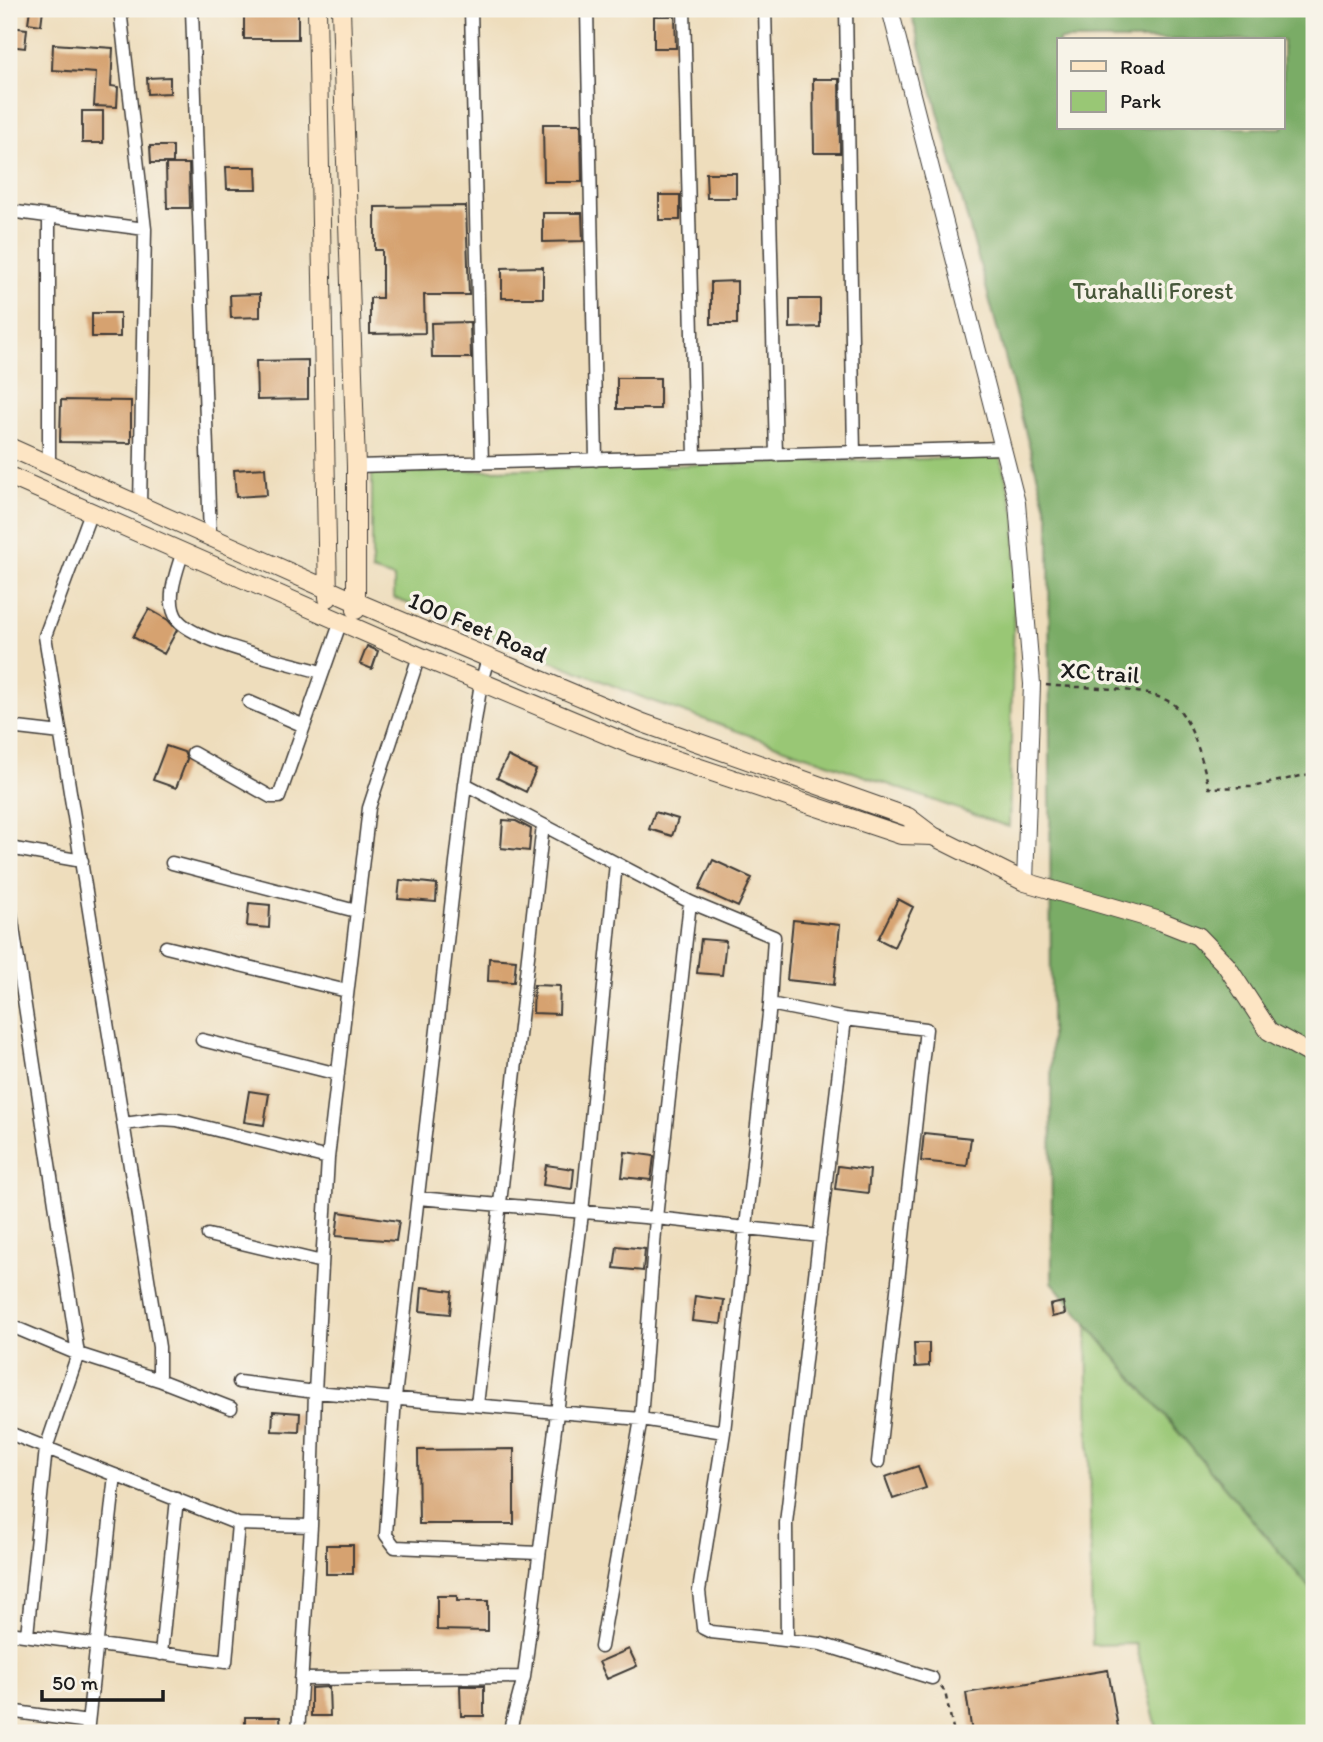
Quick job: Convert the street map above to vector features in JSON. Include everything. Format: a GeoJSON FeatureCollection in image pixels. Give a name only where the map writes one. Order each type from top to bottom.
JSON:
{"type":"FeatureCollection","features":[{"type":"Feature","properties":{"kind":"main road"},"geometry":{"type":"LineString","coordinates":[[317,9],[328,589],[342,622]]}},
{"type":"Feature","properties":{"kind":"main road"},"geometry":{"type":"LineString","coordinates":[[341,9],[356,466],[356,602],[342,622]]}},
{"type":"Feature","properties":{"kind":"main road"},"geometry":{"type":"LineString","coordinates":[[321,256],[349,255]]}},
{"type":"Feature","properties":{"kind":"main road","name":"100 Feet Road"},"geometry":{"type":"LineString","coordinates":[[9,447],[356,602],[643,723],[908,817],[933,836],[1025,882],[1160,921],[1198,936],[1226,965],[1269,1031],[1314,1056]]}},
{"type":"Feature","properties":{"kind":"main road","name":"100 Feet Road"},"geometry":{"type":"LineString","coordinates":[[9,476],[481,683],[634,746],[901,835],[933,836]]}},
{"type":"Feature","properties":{"kind":"street"},"geometry":{"type":"LineString","coordinates":[[120,9],[145,229],[140,506]]}},
{"type":"Feature","properties":{"kind":"street"},"geometry":{"type":"LineString","coordinates":[[192,9],[210,537]]}},
{"type":"Feature","properties":{"kind":"street"},"geometry":{"type":"LineString","coordinates":[[471,9],[482,463]]}},
{"type":"Feature","properties":{"kind":"street"},"geometry":{"type":"LineString","coordinates":[[587,9],[596,460]]}},
{"type":"Feature","properties":{"kind":"street"},"geometry":{"type":"LineString","coordinates":[[684,9],[695,457]]}},
{"type":"Feature","properties":{"kind":"street"},"geometry":{"type":"LineString","coordinates":[[765,9],[776,455]]}},
{"type":"Feature","properties":{"kind":"street"},"geometry":{"type":"LineString","coordinates":[[846,9],[854,453]]}},
{"type":"Feature","properties":{"kind":"street"},"geometry":{"type":"LineString","coordinates":[[890,9],[1017,503],[1032,684],[1025,882]]}},
{"type":"Feature","properties":{"kind":"street"},"geometry":{"type":"LineString","coordinates":[[9,211],[145,229]]}},
{"type":"Feature","properties":{"kind":"street"},"geometry":{"type":"LineString","coordinates":[[49,218],[49,463]]}},
{"type":"Feature","properties":{"kind":"street"},"geometry":{"type":"LineString","coordinates":[[356,466],[1003,447]]}},
{"type":"Feature","properties":{"kind":"street"},"geometry":{"type":"LineString","coordinates":[[91,512],[45,636],[159,1347],[159,1380]]}},
{"type":"Feature","properties":{"kind":"street"},"geometry":{"type":"LineString","coordinates":[[183,551],[172,598],[179,620],[205,637],[321,672]]}},
{"type":"Feature","properties":{"kind":"street"},"geometry":{"type":"LineString","coordinates":[[192,753],[276,798],[282,794],[302,725],[342,622]]}},
{"type":"Feature","properties":{"kind":"street"},"geometry":{"type":"LineString","coordinates":[[298,1733],[311,1526],[315,1392],[328,1158],[369,807],[419,656]]}},
{"type":"Feature","properties":{"kind":"street"},"geometry":{"type":"LineString","coordinates":[[488,658],[481,683],[465,784],[395,1397],[386,1535],[389,1543],[395,1547],[539,1553]]}},
{"type":"Feature","properties":{"kind":"street"},"geometry":{"type":"LineString","coordinates":[[249,702],[302,725]]}},
{"type":"Feature","properties":{"kind":"street"},"geometry":{"type":"LineString","coordinates":[[9,727],[61,733]]}},
{"type":"Feature","properties":{"kind":"street"},"geometry":{"type":"LineString","coordinates":[[465,784],[690,902],[774,937],[770,1004],[743,1229],[724,1432],[699,1591],[703,1628],[710,1632],[821,1644],[932,1678]]}},
{"type":"Feature","properties":{"kind":"street"},"geometry":{"type":"LineString","coordinates":[[477,1405],[543,825]]}},
{"type":"Feature","properties":{"kind":"street"},"geometry":{"type":"LineString","coordinates":[[9,848],[82,861]]}},
{"type":"Feature","properties":{"kind":"street"},"geometry":{"type":"LineString","coordinates":[[172,863],[356,911]]}},
{"type":"Feature","properties":{"kind":"street"},"geometry":{"type":"LineString","coordinates":[[509,1733],[524,1677],[582,1213],[616,863]]}},
{"type":"Feature","properties":{"kind":"street"},"geometry":{"type":"LineString","coordinates":[[9,901],[78,1354],[46,1448],[27,1635]]}},
{"type":"Feature","properties":{"kind":"street"},"geometry":{"type":"LineString","coordinates":[[601,1647],[640,1419],[656,1218],[690,902]]}},
{"type":"Feature","properties":{"kind":"street"},"geometry":{"type":"LineString","coordinates":[[166,947],[347,991]]}},
{"type":"Feature","properties":{"kind":"street"},"geometry":{"type":"LineString","coordinates":[[770,1004],[845,1019],[926,1029],[878,1462]]}},
{"type":"Feature","properties":{"kind":"street"},"geometry":{"type":"LineString","coordinates":[[787,1640],[786,1522],[845,1019]]}},
{"type":"Feature","properties":{"kind":"street"},"geometry":{"type":"LineString","coordinates":[[202,1040],[338,1074]]}},
{"type":"Feature","properties":{"kind":"street"},"geometry":{"type":"LineString","coordinates":[[124,1124],[161,1119],[177,1120],[328,1158]]}},
{"type":"Feature","properties":{"kind":"street"},"geometry":{"type":"LineString","coordinates":[[418,1198],[656,1218],[820,1236]]}},
{"type":"Feature","properties":{"kind":"street"},"geometry":{"type":"LineString","coordinates":[[208,1235],[322,1262]]}},
{"type":"Feature","properties":{"kind":"street"},"geometry":{"type":"LineString","coordinates":[[9,1325],[78,1354],[159,1380],[231,1408]]}},
{"type":"Feature","properties":{"kind":"street"},"geometry":{"type":"LineString","coordinates":[[239,1382],[315,1392],[640,1419],[724,1432]]}},
{"type":"Feature","properties":{"kind":"street"},"geometry":{"type":"LineString","coordinates":[[9,1433],[238,1524],[311,1526]]}},
{"type":"Feature","properties":{"kind":"street"},"geometry":{"type":"LineString","coordinates":[[9,1711],[88,1728],[99,1645],[115,1475]]}},
{"type":"Feature","properties":{"kind":"street"},"geometry":{"type":"LineString","coordinates":[[161,1654],[177,1499]]}},
{"type":"Feature","properties":{"kind":"street"},"geometry":{"type":"LineString","coordinates":[[9,1633],[226,1662],[238,1524]]}},
{"type":"Feature","properties":{"kind":"street"},"geometry":{"type":"LineString","coordinates":[[301,1679],[524,1677]]}},
{"type":"Feature","properties":{"kind":"path","name":"XC trail"},"geometry":{"type":"LineString","coordinates":[[1032,684],[1147,691],[1180,709],[1201,755],[1209,788],[1252,787],[1314,773]]}},
{"type":"Feature","properties":{"kind":"path"},"geometry":{"type":"LineString","coordinates":[[932,1678],[945,1692],[954,1733]]}},
{"type":"Feature","properties":{"kind":"green space","name":"Turahalli Forest"},"geometry":{"type":"Polygon","coordinates":[[[910,9],[1314,9],[1314,1593],[1052,1282],[1049,518],[910,9]]]}},
{"type":"Feature","properties":{"kind":"green space"},"geometry":{"type":"Polygon","coordinates":[[[1000,457],[1016,517],[1009,827],[649,700],[394,598],[394,578],[372,571],[372,473],[1000,457]]]}},
{"type":"Feature","properties":{"kind":"green space"},"geometry":{"type":"Polygon","coordinates":[[[1087,1324],[1314,1593],[1314,1733],[1158,1733],[1136,1644],[1092,1645],[1087,1324]]]}},
{"type":"Feature","properties":{"kind":"building"},"geometry":{"type":"Polygon","coordinates":[[[30,9],[43,9],[41,25],[28,23],[30,9]]]}},
{"type":"Feature","properties":{"kind":"building"},"geometry":{"type":"Polygon","coordinates":[[[244,9],[298,9],[298,39],[244,39],[244,9]]]}},
{"type":"Feature","properties":{"kind":"building"},"geometry":{"type":"Polygon","coordinates":[[[654,16],[675,16],[676,48],[654,48],[654,16]]]}},
{"type":"Feature","properties":{"kind":"building"},"geometry":{"type":"Polygon","coordinates":[[[9,27],[27,29],[25,48],[9,46],[9,27]]]}},
{"type":"Feature","properties":{"kind":"building"},"geometry":{"type":"Polygon","coordinates":[[[53,44],[113,48],[111,86],[118,87],[117,107],[94,106],[96,73],[52,70],[53,44]]]}},
{"type":"Feature","properties":{"kind":"building"},"geometry":{"type":"Polygon","coordinates":[[[170,77],[170,93],[148,94],[147,78],[170,77]]]}},
{"type":"Feature","properties":{"kind":"building"},"geometry":{"type":"Polygon","coordinates":[[[813,79],[839,79],[840,153],[814,153],[813,79]]]}},
{"type":"Feature","properties":{"kind":"building"},"geometry":{"type":"Polygon","coordinates":[[[82,111],[103,111],[103,143],[82,143],[82,111]]]}},
{"type":"Feature","properties":{"kind":"building"},"geometry":{"type":"Polygon","coordinates":[[[543,124],[581,124],[582,182],[544,182],[543,124]]]}},
{"type":"Feature","properties":{"kind":"building"},"geometry":{"type":"Polygon","coordinates":[[[150,146],[173,146],[173,163],[151,163],[150,146]]]}},
{"type":"Feature","properties":{"kind":"building"},"geometry":{"type":"Polygon","coordinates":[[[166,164],[189,164],[190,208],[167,208],[166,164]]]}},
{"type":"Feature","properties":{"kind":"building"},"geometry":{"type":"Polygon","coordinates":[[[226,167],[256,167],[257,189],[227,189],[226,167]]]}},
{"type":"Feature","properties":{"kind":"building"},"geometry":{"type":"Polygon","coordinates":[[[706,173],[736,173],[736,198],[707,198],[706,173]]]}},
{"type":"Feature","properties":{"kind":"building"},"geometry":{"type":"Polygon","coordinates":[[[659,195],[680,195],[680,220],[659,220],[659,195]]]}},
{"type":"Feature","properties":{"kind":"building"},"geometry":{"type":"Polygon","coordinates":[[[466,206],[469,295],[424,295],[425,333],[370,334],[370,298],[382,298],[382,250],[375,250],[375,207],[466,206]]]}},
{"type":"Feature","properties":{"kind":"building"},"geometry":{"type":"Polygon","coordinates":[[[543,213],[582,213],[583,241],[543,242],[543,213]]]}},
{"type":"Feature","properties":{"kind":"building"},"geometry":{"type":"Polygon","coordinates":[[[543,267],[543,298],[502,298],[502,268],[543,267]]]}},
{"type":"Feature","properties":{"kind":"building"},"geometry":{"type":"Polygon","coordinates":[[[737,281],[737,324],[711,324],[711,282],[737,281]]]}},
{"type":"Feature","properties":{"kind":"building"},"geometry":{"type":"Polygon","coordinates":[[[260,294],[260,317],[231,318],[230,295],[260,294]]]}},
{"type":"Feature","properties":{"kind":"building"},"geometry":{"type":"Polygon","coordinates":[[[790,299],[820,299],[820,327],[790,328],[790,299]]]}},
{"type":"Feature","properties":{"kind":"building"},"geometry":{"type":"Polygon","coordinates":[[[92,313],[120,313],[120,337],[92,337],[92,313]]]}},
{"type":"Feature","properties":{"kind":"building"},"geometry":{"type":"Polygon","coordinates":[[[470,322],[471,358],[432,358],[431,323],[470,322]]]}},
{"type":"Feature","properties":{"kind":"building"},"geometry":{"type":"Polygon","coordinates":[[[308,360],[308,399],[257,400],[256,361],[308,360]]]}},
{"type":"Feature","properties":{"kind":"building"},"geometry":{"type":"Polygon","coordinates":[[[617,378],[660,378],[660,409],[617,409],[617,378]]]}},
{"type":"Feature","properties":{"kind":"building"},"geometry":{"type":"Polygon","coordinates":[[[61,400],[131,401],[131,443],[60,442],[61,400]]]}},
{"type":"Feature","properties":{"kind":"building"},"geometry":{"type":"Polygon","coordinates":[[[265,468],[267,495],[236,497],[234,470],[265,468]]]}},
{"type":"Feature","properties":{"kind":"building"},"geometry":{"type":"Polygon","coordinates":[[[149,609],[168,620],[177,630],[164,654],[133,637],[149,609]]]}},
{"type":"Feature","properties":{"kind":"building"},"geometry":{"type":"Polygon","coordinates":[[[367,646],[378,651],[372,669],[360,664],[367,646]]]}},
{"type":"Feature","properties":{"kind":"building"},"geometry":{"type":"Polygon","coordinates":[[[166,746],[184,752],[187,759],[176,788],[153,780],[166,746]]]}},
{"type":"Feature","properties":{"kind":"building"},"geometry":{"type":"Polygon","coordinates":[[[508,756],[536,770],[526,792],[497,778],[508,756]]]}},
{"type":"Feature","properties":{"kind":"building"},"geometry":{"type":"Polygon","coordinates":[[[655,812],[678,819],[672,836],[649,829],[655,812]]]}},
{"type":"Feature","properties":{"kind":"building"},"geometry":{"type":"Polygon","coordinates":[[[503,820],[516,821],[531,829],[529,851],[501,848],[503,820]]]}},
{"type":"Feature","properties":{"kind":"building"},"geometry":{"type":"Polygon","coordinates":[[[713,860],[752,878],[738,907],[699,889],[713,860]]]}},
{"type":"Feature","properties":{"kind":"building"},"geometry":{"type":"Polygon","coordinates":[[[400,880],[437,884],[436,902],[398,899],[400,880]]]}},
{"type":"Feature","properties":{"kind":"building"},"geometry":{"type":"Polygon","coordinates":[[[898,899],[913,907],[894,947],[878,939],[898,899]]]}},
{"type":"Feature","properties":{"kind":"building"},"geometry":{"type":"Polygon","coordinates":[[[249,903],[270,905],[269,928],[247,926],[249,903]]]}},
{"type":"Feature","properties":{"kind":"building"},"geometry":{"type":"Polygon","coordinates":[[[793,920],[840,925],[834,985],[787,980],[793,920]]]}},
{"type":"Feature","properties":{"kind":"building"},"geometry":{"type":"Polygon","coordinates":[[[701,939],[726,941],[722,975],[697,973],[701,939]]]}},
{"type":"Feature","properties":{"kind":"building"},"geometry":{"type":"Polygon","coordinates":[[[489,958],[516,960],[514,982],[488,981],[489,958]]]}},
{"type":"Feature","properties":{"kind":"building"},"geometry":{"type":"Polygon","coordinates":[[[534,985],[560,986],[559,1014],[533,1013],[534,985]]]}},
{"type":"Feature","properties":{"kind":"building"},"geometry":{"type":"Polygon","coordinates":[[[249,1091],[269,1094],[264,1125],[244,1122],[249,1091]]]}},
{"type":"Feature","properties":{"kind":"building"},"geometry":{"type":"Polygon","coordinates":[[[924,1133],[971,1138],[967,1166],[921,1161],[924,1133]]]}},
{"type":"Feature","properties":{"kind":"building"},"geometry":{"type":"Polygon","coordinates":[[[625,1152],[654,1156],[651,1180],[622,1177],[625,1152]]]}},
{"type":"Feature","properties":{"kind":"building"},"geometry":{"type":"Polygon","coordinates":[[[546,1165],[574,1169],[572,1189],[543,1185],[546,1165]]]}},
{"type":"Feature","properties":{"kind":"building"},"geometry":{"type":"Polygon","coordinates":[[[838,1166],[870,1170],[868,1193],[835,1189],[838,1166]]]}},
{"type":"Feature","properties":{"kind":"building"},"geometry":{"type":"Polygon","coordinates":[[[339,1212],[399,1221],[396,1241],[336,1236],[339,1212]]]}},
{"type":"Feature","properties":{"kind":"building"},"geometry":{"type":"Polygon","coordinates":[[[617,1246],[645,1249],[643,1271],[614,1268],[617,1246]]]}},
{"type":"Feature","properties":{"kind":"building"},"geometry":{"type":"Polygon","coordinates":[[[422,1287],[452,1291],[450,1314],[420,1311],[422,1287]]]}},
{"type":"Feature","properties":{"kind":"building"},"geometry":{"type":"Polygon","coordinates":[[[695,1296],[724,1300],[721,1324],[692,1321],[695,1296]]]}},
{"type":"Feature","properties":{"kind":"building"},"geometry":{"type":"Polygon","coordinates":[[[1063,1302],[1065,1314],[1052,1317],[1050,1305],[1063,1302]]]}},
{"type":"Feature","properties":{"kind":"building"},"geometry":{"type":"Polygon","coordinates":[[[914,1343],[929,1343],[929,1366],[915,1367],[914,1343]]]}},
{"type":"Feature","properties":{"kind":"building"},"geometry":{"type":"Polygon","coordinates":[[[273,1411],[300,1413],[299,1432],[272,1431],[273,1411]]]}},
{"type":"Feature","properties":{"kind":"building"},"geometry":{"type":"Polygon","coordinates":[[[514,1449],[514,1524],[419,1524],[418,1450],[514,1449]]]}},
{"type":"Feature","properties":{"kind":"building"},"geometry":{"type":"Polygon","coordinates":[[[918,1466],[926,1488],[893,1499],[885,1477],[918,1466]]]}},
{"type":"Feature","properties":{"kind":"building"},"geometry":{"type":"Polygon","coordinates":[[[326,1545],[353,1545],[353,1574],[326,1574],[326,1545]]]}},
{"type":"Feature","properties":{"kind":"building"},"geometry":{"type":"Polygon","coordinates":[[[437,1596],[457,1596],[457,1601],[488,1601],[488,1631],[437,1630],[437,1596]]]}},
{"type":"Feature","properties":{"kind":"building"},"geometry":{"type":"Polygon","coordinates":[[[629,1649],[637,1666],[607,1679],[599,1662],[629,1649]]]}},
{"type":"Feature","properties":{"kind":"building"},"geometry":{"type":"Polygon","coordinates":[[[1108,1670],[1119,1733],[972,1733],[966,1693],[1108,1670]]]}},
{"type":"Feature","properties":{"kind":"building"},"geometry":{"type":"Polygon","coordinates":[[[460,1686],[484,1686],[484,1716],[461,1716],[460,1686]]]}},
{"type":"Feature","properties":{"kind":"building"},"geometry":{"type":"Polygon","coordinates":[[[329,1687],[330,1716],[311,1716],[311,1688],[329,1687]]]}},
{"type":"Feature","properties":{"kind":"building"},"geometry":{"type":"Polygon","coordinates":[[[245,1717],[280,1717],[281,1733],[245,1733],[245,1717]]]}}]}
